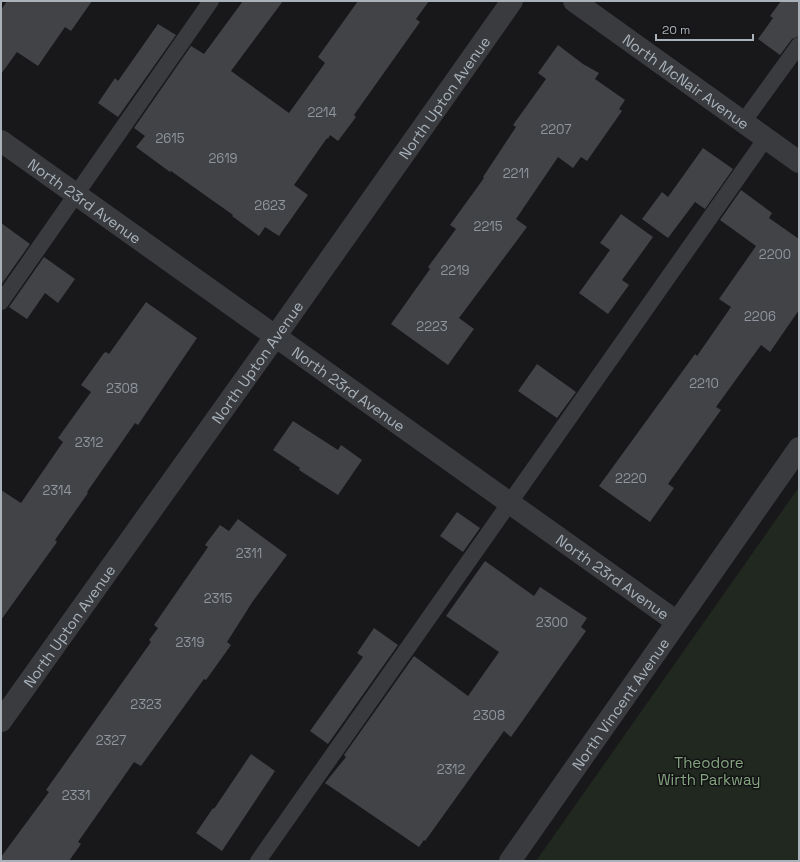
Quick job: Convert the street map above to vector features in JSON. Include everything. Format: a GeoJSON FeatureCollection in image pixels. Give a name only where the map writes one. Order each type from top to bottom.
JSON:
{"type":"FeatureCollection","features":[{"type":"Feature","properties":{"kind":"street","name":"North Upton Avenue"},"geometry":{"type":"LineString","coordinates":[[1,721],[276,336],[512,1]]}},
{"type":"Feature","properties":{"kind":"street","name":"North McNair Avenue"},"geometry":{"type":"LineString","coordinates":[[574,1],[744,121],[799,162]]}},
{"type":"Feature","properties":{"kind":"street","name":"North 23rd Avenue"},"geometry":{"type":"LineString","coordinates":[[1,140],[677,622]]}},
{"type":"Feature","properties":{"kind":"street","name":"North Vincent Avenue"},"geometry":{"type":"LineString","coordinates":[[510,861],[799,448]]}},
{"type":"Feature","properties":{"kind":"lane"},"geometry":{"type":"LineString","coordinates":[[1,302],[211,1]]}},
{"type":"Feature","properties":{"kind":"lane"},"geometry":{"type":"LineString","coordinates":[[744,121],[799,45]]}},
{"type":"Feature","properties":{"kind":"lane"},"geometry":{"type":"LineString","coordinates":[[258,861],[766,138]]}},
{"type":"Feature","properties":{"kind":"green space","name":"Theodore Wirth Parkway"},"geometry":{"type":"Polygon","coordinates":[[[799,487],[799,861],[536,861],[799,487]]]}},
{"type":"Feature","properties":{"kind":"building"},"geometry":{"type":"Polygon","coordinates":[[[7,1],[92,1],[71,31],[65,27],[38,66],[17,52],[1,74],[1,10],[7,1]]]}},
{"type":"Feature","properties":{"kind":"building"},"geometry":{"type":"Polygon","coordinates":[[[243,1],[283,1],[231,71],[289,113],[325,63],[318,57],[358,1],[429,1],[416,19],[420,22],[354,115],[356,117],[338,141],[330,135],[328,139],[327,138],[294,185],[308,195],[279,236],[265,227],[259,236],[232,216],[233,215],[136,147],[145,136],[134,128],[191,46],[204,54],[243,1]]]}},
{"type":"Feature","properties":{"kind":"building"},"geometry":{"type":"Polygon","coordinates":[[[781,1],[799,1],[799,36],[792,39],[780,55],[758,39],[773,18],[770,16],[781,1]]]}},
{"type":"Feature","properties":{"kind":"building"},"geometry":{"type":"Polygon","coordinates":[[[158,24],[176,35],[118,117],[98,103],[115,78],[118,81],[158,24]]]}},
{"type":"Feature","properties":{"kind":"building"},"geometry":{"type":"Polygon","coordinates":[[[558,45],[583,64],[599,73],[595,79],[625,100],[619,109],[622,111],[587,161],[581,157],[573,168],[558,157],[516,219],[527,227],[459,318],[474,329],[448,365],[391,324],[430,269],[428,267],[456,229],[450,225],[484,178],[483,177],[516,127],[513,125],[546,79],[538,73],[558,45]]]}},
{"type":"Feature","properties":{"kind":"building"},"geometry":{"type":"Polygon","coordinates":[[[703,148],[733,169],[705,209],[695,202],[668,238],[642,219],[662,192],[668,197],[703,148]]]}},
{"type":"Feature","properties":{"kind":"building"},"geometry":{"type":"Polygon","coordinates":[[[741,190],[772,213],[769,218],[799,239],[799,310],[770,352],[761,345],[716,407],[721,410],[668,484],[674,488],[650,522],[599,486],[695,354],[697,356],[731,307],[719,299],[756,246],[720,220],[741,190]]]}},
{"type":"Feature","properties":{"kind":"building"},"geometry":{"type":"Polygon","coordinates":[[[621,214],[653,237],[622,280],[629,285],[608,314],[579,293],[610,250],[600,243],[621,214]]]}},
{"type":"Feature","properties":{"kind":"building"},"geometry":{"type":"Polygon","coordinates":[[[1,223],[30,244],[1,285],[1,223]]]}},
{"type":"Feature","properties":{"kind":"building"},"geometry":{"type":"Polygon","coordinates":[[[44,257],[75,279],[58,303],[45,293],[27,319],[9,307],[44,257]]]}},
{"type":"Feature","properties":{"kind":"building"},"geometry":{"type":"Polygon","coordinates":[[[146,302],[197,338],[138,425],[135,423],[87,492],[88,493],[55,540],[57,542],[1,620],[1,490],[21,503],[63,442],[58,438],[91,392],[81,385],[104,353],[106,352],[109,354],[146,302]]]}},
{"type":"Feature","properties":{"kind":"building"},"geometry":{"type":"Polygon","coordinates":[[[537,364],[576,392],[557,418],[518,391],[537,364]]]}},
{"type":"Feature","properties":{"kind":"building"},"geometry":{"type":"Polygon","coordinates":[[[293,421],[338,450],[341,445],[362,460],[338,495],[299,470],[300,468],[273,450],[293,421]]]}},
{"type":"Feature","properties":{"kind":"building"},"geometry":{"type":"Polygon","coordinates":[[[457,512],[480,528],[463,552],[440,536],[457,512]]]}},
{"type":"Feature","properties":{"kind":"building"},"geometry":{"type":"Polygon","coordinates":[[[238,519],[287,555],[253,601],[227,642],[231,645],[206,680],[204,679],[141,766],[134,762],[78,842],[81,844],[69,861],[1,861],[1,857],[49,792],[46,790],[151,642],[149,640],[158,628],[154,625],[208,547],[205,545],[220,525],[229,531],[238,519]]]}},
{"type":"Feature","properties":{"kind":"building"},"geometry":{"type":"Polygon","coordinates":[[[485,561],[534,596],[540,587],[587,618],[581,627],[586,631],[511,737],[504,731],[425,841],[424,840],[419,847],[325,783],[346,757],[344,755],[414,656],[468,696],[499,652],[446,616],[485,561]]]}},
{"type":"Feature","properties":{"kind":"building"},"geometry":{"type":"Polygon","coordinates":[[[374,628],[398,645],[328,744],[310,731],[363,657],[357,653],[374,628]]]}},
{"type":"Feature","properties":{"kind":"building"},"geometry":{"type":"Polygon","coordinates":[[[251,754],[275,771],[222,851],[196,833],[251,754]]]}}]}
